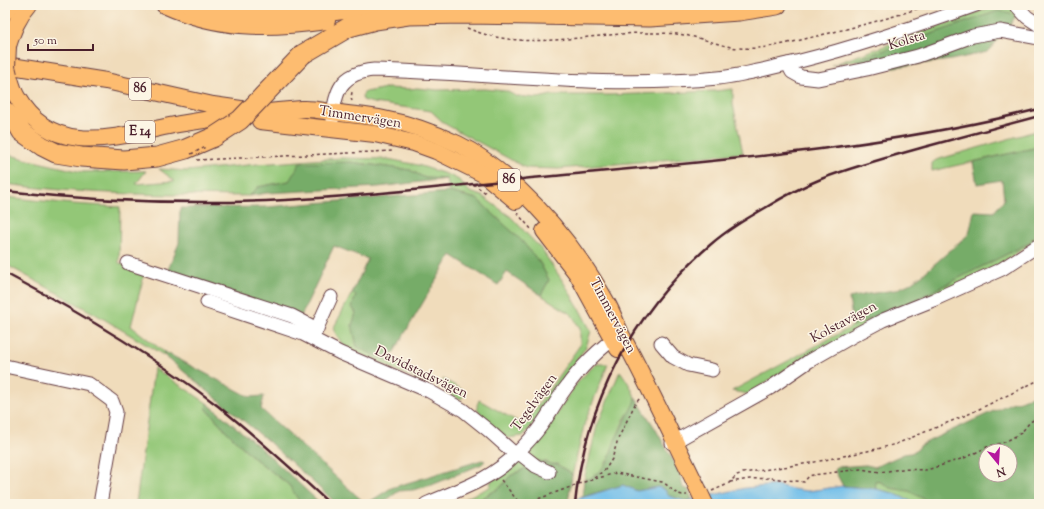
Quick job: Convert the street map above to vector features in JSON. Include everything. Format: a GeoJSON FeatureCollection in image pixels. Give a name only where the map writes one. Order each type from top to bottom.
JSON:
{"type":"FeatureCollection","features":[{"type":"Feature","properties":{"kind":"highway"},"geometry":{"type":"LineString","coordinates":[[5,10],[9,5]]}},
{"type":"Feature","properties":{"kind":"highway"},"geometry":{"type":"LineString","coordinates":[[191,5],[201,9],[229,15],[263,18],[298,16],[382,5]]}},
{"type":"Feature","properties":{"kind":"highway"},"geometry":{"type":"LineString","coordinates":[[531,5],[652,5]]}},
{"type":"Feature","properties":{"kind":"highway","name":"E 14"},"geometry":{"type":"LineString","coordinates":[[11,118],[27,136],[56,153],[81,157],[124,160],[157,157],[186,149],[214,136],[240,120],[303,54],[349,27],[375,20],[408,15],[464,20],[650,17],[739,11],[777,5]]}},
{"type":"Feature","properties":{"kind":"main road"},"geometry":{"type":"LineString","coordinates":[[5,27],[13,11],[19,5]]}},
{"type":"Feature","properties":{"kind":"main road","name":"E 14"},"geometry":{"type":"LineString","coordinates":[[7,70],[8,46],[21,14],[29,5]]}},
{"type":"Feature","properties":{"kind":"main road","name":"E 14"},"geometry":{"type":"LineString","coordinates":[[164,5],[198,18],[226,25],[254,27],[294,26],[393,12],[456,10],[464,20]]}},
{"type":"Feature","properties":{"kind":"main road","name":"Timmervägen"},"geometry":{"type":"LineString","coordinates":[[7,70],[22,105],[43,126],[63,136],[84,139],[106,138],[229,116],[301,109],[384,119],[424,130],[459,144],[497,168],[544,214],[578,257],[609,305],[617,336],[643,394],[674,442]]}},
{"type":"Feature","properties":{"kind":"main road","name":"86"},"geometry":{"type":"LineString","coordinates":[[7,70],[106,81],[213,105],[242,109],[301,109]]}},
{"type":"Feature","properties":{"kind":"main road","name":"Timmervägen"},"geometry":{"type":"LineString","coordinates":[[5,92],[17,113],[27,123],[41,133],[64,144],[89,147],[217,124],[259,121],[375,134],[414,143],[436,151],[485,175],[508,193],[526,210],[558,248],[577,274],[651,390],[674,442],[701,495]]}},
{"type":"Feature","properties":{"kind":"main road","name":"86"},"geometry":{"type":"LineString","coordinates":[[11,118],[45,142],[76,150],[89,147]]}},
{"type":"Feature","properties":{"kind":"street"},"geometry":{"type":"LineString","coordinates":[[331,128],[336,95],[350,77],[364,70],[443,72],[558,80],[650,81],[719,78],[788,64],[823,55],[929,22],[976,5]]}},
{"type":"Feature","properties":{"kind":"street"},"geometry":{"type":"LineString","coordinates":[[1016,5],[1027,17],[1039,25]]}},
{"type":"Feature","properties":{"kind":"street","name":"Kolsta"},"geometry":{"type":"LineString","coordinates":[[788,64],[792,72],[801,77],[818,79],[867,69],[918,56],[973,36],[1000,31],[1039,38]]}},
{"type":"Feature","properties":{"kind":"street","name":"Kolstavägen"},"geometry":{"type":"LineString","coordinates":[[674,442],[770,388],[809,361],[851,336],[883,320],[933,300],[1002,269],[1039,245]]}},
{"type":"Feature","properties":{"kind":"street"},"geometry":{"type":"LineString","coordinates":[[128,263],[292,316],[311,334]]}},
{"type":"Feature","properties":{"kind":"street"},"geometry":{"type":"LineString","coordinates":[[311,334],[331,297]]}},
{"type":"Feature","properties":{"kind":"street"},"geometry":{"type":"LineString","coordinates":[[207,302],[311,334]]}},
{"type":"Feature","properties":{"kind":"street","name":"Davidstadsvägen"},"geometry":{"type":"LineString","coordinates":[[311,334],[340,353],[429,391],[463,410],[517,454],[549,472]]}},
{"type":"Feature","properties":{"kind":"street","name":"Tegelvägen"},"geometry":{"type":"LineString","coordinates":[[426,504],[484,479],[517,454],[539,428],[570,383],[592,358],[617,336]]}},
{"type":"Feature","properties":{"kind":"street"},"geometry":{"type":"LineString","coordinates":[[660,343],[673,357],[688,365],[712,370]]}},
{"type":"Feature","properties":{"kind":"street"},"geometry":{"type":"LineString","coordinates":[[5,366],[89,384],[112,401],[116,412],[100,504]]}},
{"type":"Feature","properties":{"kind":"path"},"geometry":{"type":"LineString","coordinates":[[464,20],[490,36],[513,40],[554,40],[646,33],[688,35],[739,48],[762,48],[786,44],[878,21],[928,5]]}},
{"type":"Feature","properties":{"kind":"path"},"geometry":{"type":"LineString","coordinates":[[528,504],[593,479],[616,473],[662,482],[676,494],[682,496],[701,495],[722,488],[737,475],[743,472],[810,463],[877,450],[896,444],[971,413],[1039,380]]}},
{"type":"Feature","properties":{"kind":"path"},"geometry":{"type":"LineString","coordinates":[[593,479],[604,470],[612,459],[618,439],[635,404],[643,394]]}},
{"type":"Feature","properties":{"kind":"path"},"geometry":{"type":"LineString","coordinates":[[730,482],[750,478],[771,478],[804,482],[809,476],[813,475],[861,468],[880,472],[902,469],[927,470],[967,457],[987,447],[1005,442],[1021,433],[1030,422],[1039,417]]}},
{"type":"Feature","properties":{"kind":"path"},"geometry":{"type":"LineString","coordinates":[[494,472],[520,504]]}},
{"type":"Feature","properties":{"kind":"green space"},"geometry":{"type":"Polygon","coordinates":[[[998,5],[1024,5],[1027,13],[1015,17],[1011,13],[998,11],[856,60],[832,65],[998,5]]]}},
{"type":"Feature","properties":{"kind":"green space"},"geometry":{"type":"Polygon","coordinates":[[[998,11],[1011,13],[1015,17],[1007,30],[987,52],[951,60],[870,70],[856,60],[998,11]]]}},
{"type":"Feature","properties":{"kind":"green space"},"geometry":{"type":"Polygon","coordinates":[[[387,88],[437,90],[485,89],[506,91],[516,96],[538,98],[552,95],[609,95],[733,89],[733,104],[743,153],[558,169],[526,168],[445,124],[431,111],[373,103],[363,100],[362,96],[365,92],[387,88]]]}},
{"type":"Feature","properties":{"kind":"green space"},"geometry":{"type":"Polygon","coordinates":[[[1039,130],[1039,148],[932,171],[932,163],[936,160],[1039,130]]]}},
{"type":"Feature","properties":{"kind":"green space"},"geometry":{"type":"Polygon","coordinates":[[[1038,147],[1039,230],[1029,243],[913,301],[853,326],[849,298],[895,290],[909,284],[922,275],[969,234],[974,211],[994,212],[1004,200],[1002,180],[977,184],[973,162],[1038,147]]]}},
{"type":"Feature","properties":{"kind":"green space"},"geometry":{"type":"Polygon","coordinates":[[[5,152],[29,160],[82,172],[146,171],[136,184],[175,181],[159,169],[187,171],[341,158],[388,159],[418,165],[449,175],[459,180],[470,192],[482,196],[511,217],[542,250],[564,283],[591,331],[586,347],[523,436],[507,438],[490,424],[481,414],[477,406],[479,400],[524,425],[580,345],[580,329],[572,315],[541,295],[549,280],[540,263],[521,240],[477,199],[449,192],[447,179],[425,178],[410,170],[350,162],[289,181],[258,187],[249,196],[158,195],[96,192],[35,188],[5,184],[5,152]]]}},
{"type":"Feature","properties":{"kind":"green space"},"geometry":{"type":"Polygon","coordinates":[[[350,162],[410,170],[425,178],[447,179],[378,187],[267,193],[249,196],[258,187],[289,181],[300,163],[350,162]]]}},
{"type":"Feature","properties":{"kind":"green space"},"geometry":{"type":"Polygon","coordinates":[[[449,192],[477,199],[521,240],[540,263],[549,280],[541,295],[507,272],[498,285],[451,255],[388,362],[357,347],[352,325],[356,313],[352,307],[356,295],[352,293],[368,259],[334,246],[301,316],[167,272],[179,243],[180,208],[267,207],[449,192]]]}},
{"type":"Feature","properties":{"kind":"green space"},"geometry":{"type":"Polygon","coordinates":[[[5,197],[120,207],[119,263],[145,271],[131,326],[163,351],[165,356],[97,315],[5,264],[5,197]]]}},
{"type":"Feature","properties":{"kind":"green space"},"geometry":{"type":"Polygon","coordinates":[[[1039,230],[1039,239],[994,267],[802,359],[748,394],[732,391],[853,326],[913,301],[1029,243],[1039,230]]]}},
{"type":"Feature","properties":{"kind":"green space"},"geometry":{"type":"Polygon","coordinates":[[[352,293],[356,295],[352,307],[356,313],[352,325],[388,362],[405,366],[424,377],[422,381],[344,347],[333,329],[352,293]]]}},
{"type":"Feature","properties":{"kind":"green space"},"geometry":{"type":"Polygon","coordinates":[[[163,351],[250,397],[264,396],[261,409],[366,504],[337,504],[268,441],[165,356],[163,351]]]}},
{"type":"Feature","properties":{"kind":"green space"},"geometry":{"type":"Polygon","coordinates":[[[597,364],[608,364],[585,422],[572,476],[570,472],[557,464],[551,465],[547,462],[539,461],[510,476],[501,487],[472,504],[453,504],[490,487],[491,481],[521,460],[545,432],[568,395],[581,378],[597,364]]]}},
{"type":"Feature","properties":{"kind":"green space"},"geometry":{"type":"Polygon","coordinates":[[[154,368],[207,403],[206,408],[228,433],[254,458],[289,485],[301,504],[136,504],[154,368]]]}},
{"type":"Feature","properties":{"kind":"green space"},"geometry":{"type":"Polygon","coordinates":[[[620,371],[633,392],[635,398],[634,404],[624,420],[611,454],[604,466],[595,475],[584,480],[597,426],[620,371]]]}},
{"type":"Feature","properties":{"kind":"green space"},"geometry":{"type":"Polygon","coordinates":[[[443,379],[466,392],[461,399],[448,393],[444,387],[443,379]]]}},
{"type":"Feature","properties":{"kind":"green space"},"geometry":{"type":"Polygon","coordinates":[[[1039,393],[1039,504],[933,504],[909,491],[890,488],[881,482],[875,481],[876,489],[843,486],[835,471],[837,467],[866,465],[875,467],[904,454],[911,453],[917,450],[921,445],[933,439],[1011,403],[1039,393]]]}},
{"type":"Feature","properties":{"kind":"green space"},"geometry":{"type":"Polygon","coordinates":[[[635,397],[655,428],[680,473],[683,488],[688,489],[692,499],[686,501],[669,496],[665,490],[658,487],[637,491],[623,485],[582,497],[584,480],[589,479],[600,471],[608,461],[615,440],[634,403],[635,397]]]}},
{"type":"Feature","properties":{"kind":"green space"},"geometry":{"type":"Polygon","coordinates":[[[207,403],[261,448],[321,504],[301,504],[289,485],[254,458],[228,433],[206,408],[207,403]]]}},
{"type":"Feature","properties":{"kind":"green space"},"geometry":{"type":"Polygon","coordinates":[[[482,460],[485,461],[482,464],[432,485],[413,490],[399,491],[381,504],[366,504],[391,488],[482,460]]]}},
{"type":"Feature","properties":{"kind":"green space"},"geometry":{"type":"Polygon","coordinates":[[[539,461],[557,464],[570,472],[572,476],[568,502],[562,504],[472,504],[501,487],[510,476],[526,468],[531,462],[539,461]]]}},
{"type":"Feature","properties":{"kind":"green space"},"geometry":{"type":"Polygon","coordinates":[[[874,481],[881,482],[890,488],[909,491],[933,504],[917,504],[893,493],[876,489],[874,481]]]}},
{"type":"Feature","properties":{"kind":"water"},"geometry":{"type":"Polygon","coordinates":[[[623,485],[637,491],[658,487],[665,490],[669,496],[686,501],[745,488],[777,485],[808,491],[843,486],[876,489],[893,493],[917,504],[561,504],[623,485]]]}},
{"type":"Feature","properties":{"kind":"railway"},"geometry":{"type":"LineString","coordinates":[[5,191],[70,197],[168,202],[266,201],[338,197],[797,152],[918,134],[979,123],[1039,109]]}},
{"type":"Feature","properties":{"kind":"railway"},"geometry":{"type":"LineString","coordinates":[[575,504],[581,467],[590,430],[602,395],[618,361],[637,329],[658,299],[683,271],[710,245],[737,225],[779,200],[821,179],[887,157],[1039,116]]}},
{"type":"Feature","properties":{"kind":"railway"},"geometry":{"type":"LineString","coordinates":[[5,273],[114,335],[193,387],[247,430],[330,504]]}}]}
